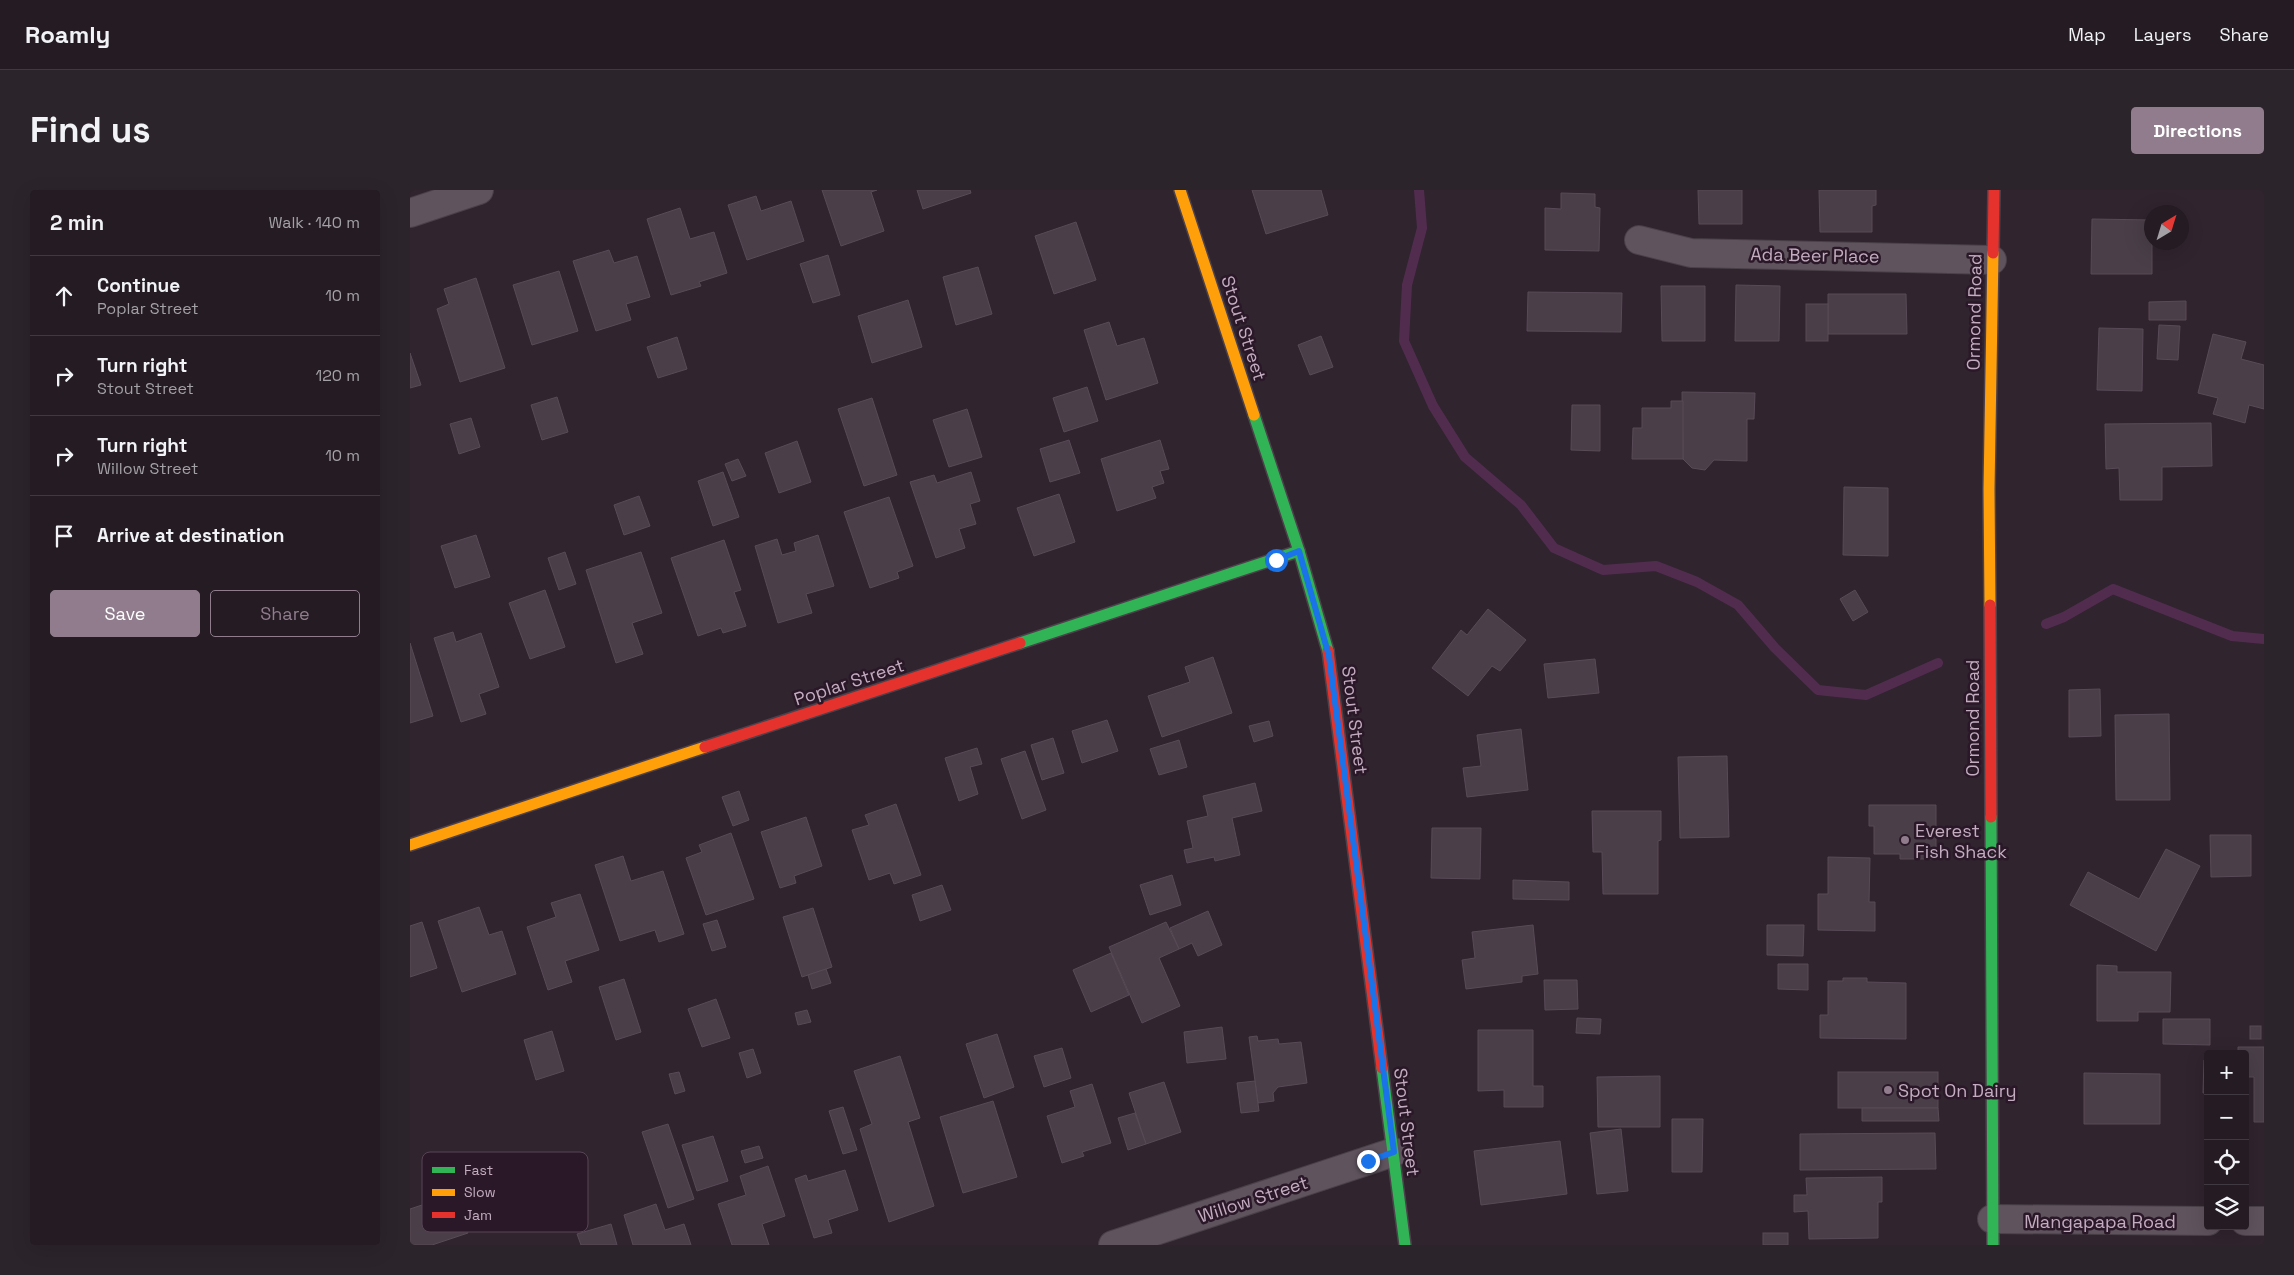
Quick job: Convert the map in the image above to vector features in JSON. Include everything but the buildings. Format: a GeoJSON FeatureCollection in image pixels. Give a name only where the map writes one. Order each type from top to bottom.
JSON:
{"type":"FeatureCollection","features":[{"type":"Feature","properties":{"kind":"street"},"geometry":{"type":"LineString","coordinates":[[410,213],[478,190]]}},
{"type":"Feature","properties":{"kind":"street","name":"Stout Street"},"geometry":{"type":"LineString","coordinates":[[1180,190],[1299,551],[1329,656],[1405,1245]]}},
{"type":"Feature","properties":{"kind":"street","name":"Ormond Road"},"geometry":{"type":"LineString","coordinates":[[1993,1232],[1989,489],[1994,190]]}},
{"type":"Feature","properties":{"kind":"street","name":"Ada Beer Place"},"geometry":{"type":"LineString","coordinates":[[1639,240],[1691,253],[1992,260]]}},
{"type":"Feature","properties":{"kind":"street","name":"Poplar Street"},"geometry":{"type":"LineString","coordinates":[[410,845],[1299,551]]}},
{"type":"Feature","properties":{"kind":"street","name":"Willow Street"},"geometry":{"type":"LineString","coordinates":[[1113,1245],[1394,1152]]}},
{"type":"Feature","properties":{"kind":"street","name":"Mangapapa Road"},"geometry":{"type":"LineString","coordinates":[[1993,1232],[2204,1221]]}},
{"type":"Feature","properties":{"kind":"street"},"geometry":{"type":"LineString","coordinates":[[2249,1221],[2264,1221]]}},
{"type":"Feature","properties":{"kind":"waterway"},"geometry":{"type":"LineString","coordinates":[[1419,190],[1422,228],[1407,285],[1404,341],[1433,406],[1465,457],[1521,505],[1554,548],[1603,570],[1656,566],[1697,582],[1738,605],[1775,648],[1818,690],[1866,695],[1938,663]]}},
{"type":"Feature","properties":{"kind":"waterway"},"geometry":{"type":"LineString","coordinates":[[2046,624],[2064,617],[2113,589],[2232,636],[2264,639]]}},
{"type":"Feature","properties":{"kind":"traffic: fast"},"geometry":{"type":"LineString","coordinates":[[1254,415],[1299,551],[1328,651]]}},
{"type":"Feature","properties":{"kind":"traffic: fast"},"geometry":{"type":"LineString","coordinates":[[1020,643],[1299,551]]}},
{"type":"Feature","properties":{"kind":"traffic: fast"},"geometry":{"type":"LineString","coordinates":[[1991,817],[1993,1245]]}},
{"type":"Feature","properties":{"kind":"traffic: fast"},"geometry":{"type":"LineString","coordinates":[[1382,1068],[1405,1245]]}},
{"type":"Feature","properties":{"kind":"traffic: slow"},"geometry":{"type":"LineString","coordinates":[[1180,190],[1254,415]]}},
{"type":"Feature","properties":{"kind":"traffic: slow"},"geometry":{"type":"LineString","coordinates":[[1990,605],[1989,489],[1993,253]]}},
{"type":"Feature","properties":{"kind":"traffic: slow"},"geometry":{"type":"LineString","coordinates":[[410,845],[705,747]]}},
{"type":"Feature","properties":{"kind":"traffic: jam"},"geometry":{"type":"LineString","coordinates":[[1993,253],[1994,190]]}},
{"type":"Feature","properties":{"kind":"traffic: jam"},"geometry":{"type":"LineString","coordinates":[[1990,605],[1991,817]]}},
{"type":"Feature","properties":{"kind":"traffic: jam"},"geometry":{"type":"LineString","coordinates":[[705,747],[1020,643]]}},
{"type":"Feature","properties":{"kind":"traffic: jam"},"geometry":{"type":"LineString","coordinates":[[1328,651],[1382,1068]]}},
{"type":"Feature","properties":{"kind":"place","name":"Everest Fish Shack"},"geometry":{"type":"Point","coordinates":[1905,840]}},
{"type":"Feature","properties":{"kind":"place","name":"Spot On Dairy"},"geometry":{"type":"Point","coordinates":[1888,1090]}},
{"type":"Feature","properties":{"kind":"route"},"geometry":{"type":"LineString","coordinates":[[1276,560],[1299,551],[1329,656],[1394,1152],[1368,1161]]}}]}
